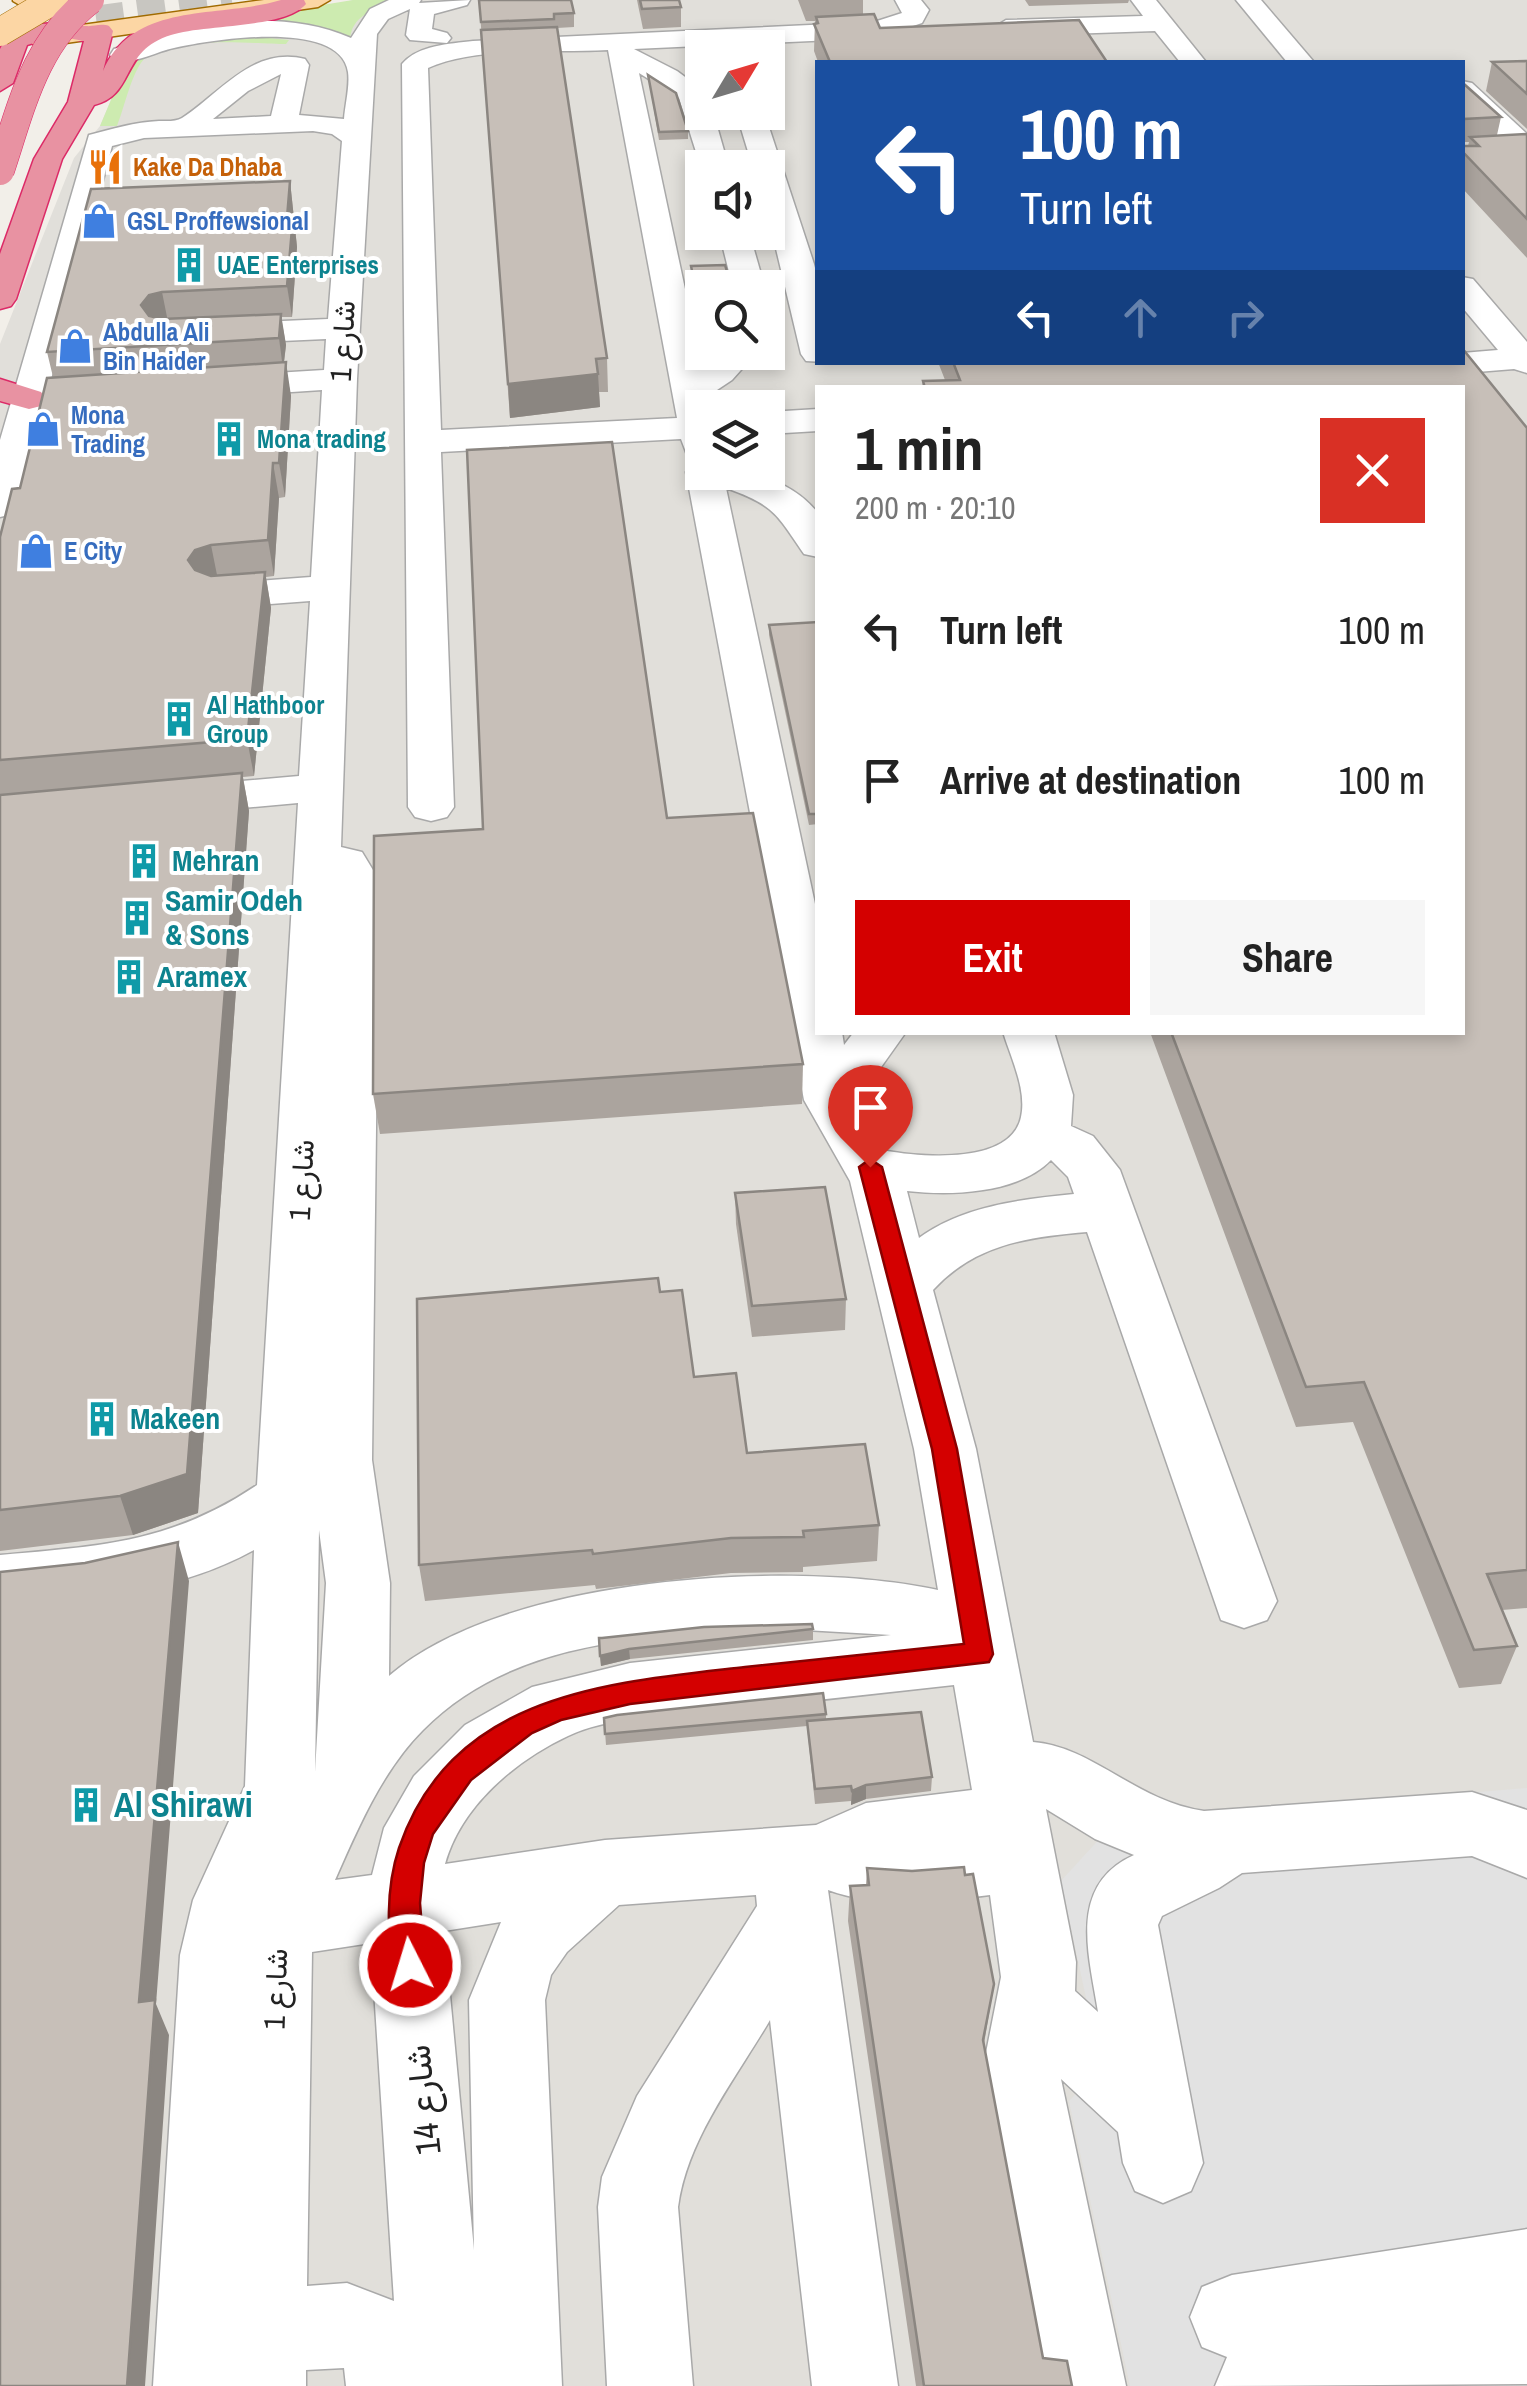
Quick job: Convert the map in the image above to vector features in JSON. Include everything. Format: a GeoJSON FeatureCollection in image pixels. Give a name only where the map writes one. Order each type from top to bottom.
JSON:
{"type":"FeatureCollection","features":[{"type":"Feature","properties":{"kind":"highway"},"geometry":{"type":"LineString","coordinates":[[25,0],[70,16],[91,32]]}},
{"type":"Feature","properties":{"kind":"highway"},"geometry":{"type":"LineString","coordinates":[[0,171],[52,37],[68,16],[107,2]]}},
{"type":"Feature","properties":{"kind":"highway"},"geometry":{"type":"LineString","coordinates":[[82,102],[112,85],[131,44],[161,30],[306,2]]}},
{"type":"Feature","properties":{"kind":"highway"},"geometry":{"type":"LineString","coordinates":[[0,300],[48,159],[82,102],[91,32]]}},
{"type":"Feature","properties":{"kind":"highway"},"geometry":{"type":"LineString","coordinates":[[48,159],[50,121],[91,32]]}},
{"type":"Feature","properties":{"kind":"highway"},"geometry":{"type":"LineString","coordinates":[[0,83],[5,39]]}},
{"type":"Feature","properties":{"kind":"main road"},"geometry":{"type":"LineString","coordinates":[[5,39],[25,0]]}},
{"type":"Feature","properties":{"kind":"main road"},"geometry":{"type":"LineString","coordinates":[[5,39],[54,0]]}},
{"type":"Feature","properties":{"kind":"main road"},"geometry":{"type":"LineString","coordinates":[[91,32],[107,2],[306,2]]}},
{"type":"Feature","properties":{"kind":"main road"},"geometry":{"type":"LineString","coordinates":[[5,39],[91,32],[243,4]]}},
{"type":"Feature","properties":{"kind":"street","name":"شارع 1"},"geometry":{"type":"LineString","coordinates":[[264,2362],[288,1497],[321,1299],[354,880],[346,862],[317,855],[342,353],[360,69],[368,23],[409,0]]}},
{"type":"Feature","properties":{"kind":"street"},"geometry":{"type":"LineString","coordinates":[[458,0],[422,10],[417,32],[431,38],[598,34],[624,44],[692,91],[710,150]]}},
{"type":"Feature","properties":{"kind":"street"},"geometry":{"type":"LineString","coordinates":[[983,35],[1021,40],[1024,34],[1002,0]]}},
{"type":"Feature","properties":{"kind":"street"},"geometry":{"type":"LineString","coordinates":[[1142,0],[1191,60]]}},
{"type":"Feature","properties":{"kind":"street"},"geometry":{"type":"LineString","coordinates":[[1222,0],[1272,60]]}},
{"type":"Feature","properties":{"kind":"street"},"geometry":{"type":"LineString","coordinates":[[1248,0],[1300,60]]}},
{"type":"Feature","properties":{"kind":"street"},"geometry":{"type":"LineString","coordinates":[[785,37],[865,31],[930,12]]}},
{"type":"Feature","properties":{"kind":"street"},"geometry":{"type":"LineString","coordinates":[[785,46],[882,36],[930,12]]}},
{"type":"Feature","properties":{"kind":"street"},"geometry":{"type":"LineString","coordinates":[[1020,28],[1161,23]]}},
{"type":"Feature","properties":{"kind":"street"},"geometry":{"type":"LineString","coordinates":[[123,55],[190,34],[294,32],[342,44],[360,69]]}},
{"type":"Feature","properties":{"kind":"street"},"geometry":{"type":"LineString","coordinates":[[431,807],[415,64],[455,51],[685,43]]}},
{"type":"Feature","properties":{"kind":"street"},"geometry":{"type":"LineString","coordinates":[[597,83],[624,44]]}},
{"type":"Feature","properties":{"kind":"street"},"geometry":{"type":"LineString","coordinates":[[624,44],[686,390]]}},
{"type":"Feature","properties":{"kind":"street"},"geometry":{"type":"LineString","coordinates":[[188,128],[211,104],[297,56],[282,124]]}},
{"type":"Feature","properties":{"kind":"street"},"geometry":{"type":"LineString","coordinates":[[1468,74],[1527,150]]}},
{"type":"Feature","properties":{"kind":"street"},"geometry":{"type":"LineString","coordinates":[[0,506],[15,394],[99,141],[126,132],[282,124],[327,124],[356,137]]}},
{"type":"Feature","properties":{"kind":"street"},"geometry":{"type":"LineString","coordinates":[[756,130],[798,264],[815,340]]}},
{"type":"Feature","properties":{"kind":"street"},"geometry":{"type":"LineString","coordinates":[[1495,152],[1527,150]]}},
{"type":"Feature","properties":{"kind":"street"},"geometry":{"type":"LineString","coordinates":[[1465,258],[1523,346]]}},
{"type":"Feature","properties":{"kind":"street"},"geometry":{"type":"LineString","coordinates":[[1465,289],[1523,346]]}},
{"type":"Feature","properties":{"kind":"street"},"geometry":{"type":"LineString","coordinates":[[168,336],[342,353]]}},
{"type":"Feature","properties":{"kind":"street"},"geometry":{"type":"LineString","coordinates":[[1415,367],[1470,372],[1523,346]]}},
{"type":"Feature","properties":{"kind":"street"},"geometry":{"type":"LineString","coordinates":[[15,394],[342,353]]}},
{"type":"Feature","properties":{"kind":"street"},"geometry":{"type":"LineString","coordinates":[[704,390],[723,370]]}},
{"type":"Feature","properties":{"kind":"street"},"geometry":{"type":"LineString","coordinates":[[422,442],[685,408]]}},
{"type":"Feature","properties":{"kind":"street"},"geometry":{"type":"LineString","coordinates":[[785,423],[815,420]]}},
{"type":"Feature","properties":{"kind":"street"},"geometry":{"type":"LineString","coordinates":[[708,490],[815,1025]]}},
{"type":"Feature","properties":{"kind":"street"},"geometry":{"type":"LineString","coordinates":[[761,490],[779,497],[804,518],[815,540]]}},
{"type":"Feature","properties":{"kind":"street"},"geometry":{"type":"LineString","coordinates":[[219,596],[330,587]]}},
{"type":"Feature","properties":{"kind":"street"},"geometry":{"type":"LineString","coordinates":[[0,816],[320,788]]}},
{"type":"Feature","properties":{"kind":"street"},"geometry":{"type":"LineString","coordinates":[[817,1035],[830,1100],[870,1167],[945,1449],[977,1641],[1039,1962],[1037,2007],[1028,2028],[1021,2073],[1084,2386]]}},
{"type":"Feature","properties":{"kind":"street"},"geometry":{"type":"LineString","coordinates":[[830,1100],[879,1035]]}},
{"type":"Feature","properties":{"kind":"street"},"geometry":{"type":"LineString","coordinates":[[870,1167],[906,1175],[940,1176],[973,1172],[1029,1150],[1043,1135],[1048,1115],[1029,1035]]}},
{"type":"Feature","properties":{"kind":"street"},"geometry":{"type":"LineString","coordinates":[[1043,1135],[1074,1148],[1085,1158],[1244,1600]]}},
{"type":"Feature","properties":{"kind":"street"},"geometry":{"type":"LineString","coordinates":[[904,1286],[939,1250],[988,1225],[1016,1218],[1107,1211]]}},
{"type":"Feature","properties":{"kind":"street"},"geometry":{"type":"LineString","coordinates":[[321,1299],[358,1583],[353,1769]]}},
{"type":"Feature","properties":{"kind":"street"},"geometry":{"type":"LineString","coordinates":[[0,1582],[132,1568],[175,1559],[253,1524],[288,1497]]}},
{"type":"Feature","properties":{"kind":"street"},"geometry":{"type":"LineString","coordinates":[[278,1923],[353,1769],[398,1710],[444,1672],[496,1643],[554,1624],[610,1616],[849,1601],[934,1615],[977,1641]]}},
{"type":"Feature","properties":{"kind":"street","name":"شارع 14"},"geometry":{"type":"LineString","coordinates":[[437,2386],[431,2177],[405,1903],[409,1863],[420,1828],[439,1798],[490,1746],[522,1724],[556,1708],[630,1692],[977,1641]]}},
{"type":"Feature","properties":{"kind":"street"},"geometry":{"type":"LineString","coordinates":[[278,1923],[605,1874],[804,1876],[844,1865],[873,1870],[1011,1816],[1050,1774],[1120,1817],[1175,1839],[1224,1844],[1472,1824],[1496,1829],[1527,1846]]}},
{"type":"Feature","properties":{"kind":"street"},"geometry":{"type":"LineString","coordinates":[[196,2386],[218,1955],[228,1900],[281,1785]]}},
{"type":"Feature","properties":{"kind":"street"},"geometry":{"type":"LineString","coordinates":[[1037,2007],[1158,2137],[1121,1925],[1123,1911],[1138,1889],[1198,1866],[1224,1844]]}},
{"type":"Feature","properties":{"kind":"street"},"geometry":{"type":"LineString","coordinates":[[519,2386],[507,2000],[519,1955],[532,1936],[605,1874]]}},
{"type":"Feature","properties":{"kind":"street"},"geometry":{"type":"LineString","coordinates":[[650,2386],[638,2206],[642,2176],[665,2124],[804,1876]]}},
{"type":"Feature","properties":{"kind":"street"},"geometry":{"type":"LineString","coordinates":[[804,1876],[854,2386]]}},
{"type":"Feature","properties":{"kind":"street"},"geometry":{"type":"LineString","coordinates":[[1245,2352],[1527,2270]]}},
{"type":"Feature","properties":{"kind":"street"},"geometry":{"type":"LineString","coordinates":[[264,2362],[325,2322],[360,2328],[384,2353],[389,2386]]}},
{"type":"Feature","properties":{"kind":"street"},"geometry":{"type":"LineString","coordinates":[[1245,2352],[1394,2375],[1527,2342]]}},
{"type":"Feature","properties":{"kind":"shaded area"},"geometry":{"type":"Polygon","coordinates":[[[353,0],[1527,0],[1527,2386],[0,2386],[0,344],[74,158],[100,126],[129,57],[353,0]]]}},
{"type":"Feature","properties":{"kind":"shaded area"},"geometry":{"type":"Polygon","coordinates":[[[1527,1788],[1527,2386],[1130,2386],[1069,2101],[1101,2068],[1061,1881],[1135,1800],[1186,1817],[1527,1788]]]}},
{"type":"Feature","properties":{"kind":"green space"},"geometry":{"type":"Polygon","coordinates":[[[353,0],[396,0],[359,19],[350,41],[204,24],[353,0]]]}},
{"type":"Feature","properties":{"kind":"green space"},"geometry":{"type":"Polygon","coordinates":[[[259,37],[289,40],[286,44],[190,44],[155,51],[135,73],[117,126],[100,126],[129,57],[170,41],[259,37]]]}},
{"type":"Feature","properties":{"kind":"building"},"geometry":{"type":"Polygon","coordinates":[[[479,0],[571,0],[574,13],[554,14],[554,19],[481,22],[479,0]]]}},
{"type":"Feature","properties":{"kind":"building"},"geometry":{"type":"Polygon","coordinates":[[[640,0],[679,0],[681,7],[642,9],[640,0]]]}},
{"type":"Feature","properties":{"kind":"building"},"geometry":{"type":"Polygon","coordinates":[[[874,14],[880,28],[1079,20],[1106,60],[829,60],[814,24],[818,23],[816,17],[874,14]]]}},
{"type":"Feature","properties":{"kind":"building"},"geometry":{"type":"Polygon","coordinates":[[[557,27],[607,358],[596,359],[598,374],[508,384],[481,30],[557,27]]]}},
{"type":"Feature","properties":{"kind":"building"},"geometry":{"type":"Polygon","coordinates":[[[1527,61],[1527,94],[1492,62],[1527,61]]]}},
{"type":"Feature","properties":{"kind":"building"},"geometry":{"type":"Polygon","coordinates":[[[648,75],[676,93],[688,131],[659,132],[648,75]]]}},
{"type":"Feature","properties":{"kind":"building"},"geometry":{"type":"Polygon","coordinates":[[[1465,85],[1501,117],[1465,119],[1465,85]]]}},
{"type":"Feature","properties":{"kind":"building"},"geometry":{"type":"Polygon","coordinates":[[[1527,134],[1527,219],[1465,154],[1465,146],[1479,146],[1470,137],[1527,134]]]}},
{"type":"Feature","properties":{"kind":"building"},"geometry":{"type":"Polygon","coordinates":[[[290,181],[287,218],[293,217],[287,286],[162,292],[149,295],[141,305],[149,316],[162,319],[281,314],[279,338],[47,352],[91,189],[290,181]]]}},
{"type":"Feature","properties":{"kind":"building"},"geometry":{"type":"Polygon","coordinates":[[[725,265],[727,270],[692,270],[691,266],[725,265]]]}},
{"type":"Feature","properties":{"kind":"building"},"geometry":{"type":"Polygon","coordinates":[[[1465,352],[1527,428],[1527,1570],[1487,1574],[1517,1646],[1474,1650],[1364,1382],[1306,1387],[1172,1035],[1465,1035],[1465,385],[924,385],[923,381],[960,380],[954,365],[1465,365],[1465,352]]]}},
{"type":"Feature","properties":{"kind":"building"},"geometry":{"type":"Polygon","coordinates":[[[286,362],[279,463],[273,463],[268,540],[211,545],[195,550],[188,560],[195,570],[211,576],[265,572],[247,739],[0,760],[0,537],[12,489],[20,488],[47,378],[286,362]]]}},
{"type":"Feature","properties":{"kind":"building"},"geometry":{"type":"Polygon","coordinates":[[[612,442],[667,818],[753,813],[803,1064],[373,1094],[374,836],[483,829],[467,450],[612,442]]]}},
{"type":"Feature","properties":{"kind":"building"},"geometry":{"type":"Polygon","coordinates":[[[815,622],[815,814],[809,814],[769,625],[815,622]]]}},
{"type":"Feature","properties":{"kind":"building"},"geometry":{"type":"Polygon","coordinates":[[[242,773],[187,1474],[120,1496],[0,1510],[0,795],[242,773]]]}},
{"type":"Feature","properties":{"kind":"building"},"geometry":{"type":"Polygon","coordinates":[[[825,1187],[846,1299],[752,1306],[735,1193],[825,1187]]]}},
{"type":"Feature","properties":{"kind":"building"},"geometry":{"type":"Polygon","coordinates":[[[658,1278],[660,1292],[682,1290],[694,1377],[736,1373],[747,1453],[865,1444],[879,1525],[803,1531],[804,1537],[731,1538],[593,1554],[592,1550],[419,1565],[417,1299],[658,1278]]]}},
{"type":"Feature","properties":{"kind":"building"},"geometry":{"type":"Polygon","coordinates":[[[178,1542],[139,2002],[155,2000],[127,2386],[0,2386],[0,1572],[85,1563],[178,1542]]]}},
{"type":"Feature","properties":{"kind":"building"},"geometry":{"type":"Polygon","coordinates":[[[812,1624],[813,1629],[629,1649],[600,1656],[599,1638],[704,1627],[812,1624]]]}},
{"type":"Feature","properties":{"kind":"building"},"geometry":{"type":"Polygon","coordinates":[[[823,1693],[826,1714],[605,1734],[604,1718],[617,1715],[823,1693]]]}},
{"type":"Feature","properties":{"kind":"building"},"geometry":{"type":"Polygon","coordinates":[[[921,1712],[932,1777],[866,1785],[852,1791],[851,1786],[815,1789],[807,1721],[921,1712]]]}},
{"type":"Feature","properties":{"kind":"building"},"geometry":{"type":"Polygon","coordinates":[[[964,1867],[965,1875],[973,1874],[994,1984],[983,2040],[1043,2358],[1067,2361],[1072,2386],[924,2386],[850,1886],[869,1885],[867,1868],[912,1871],[964,1867]]]}},
{"type":"Feature","properties":{"kind":"tunnel"},"geometry":{"type":"LineString","coordinates":[[13,31],[232,1]]}},
{"type":"Feature","properties":{"kind":"place","name":"Kake Da Dhaba"},"geometry":{"type":"Point","coordinates":[105,167]}},
{"type":"Feature","properties":{"kind":"place","name":"GSL Proffewsional"},"geometry":{"type":"Point","coordinates":[99,221]}},
{"type":"Feature","properties":{"kind":"place","name":"UAE Enterprises"},"geometry":{"type":"Point","coordinates":[189,265]}},
{"type":"Feature","properties":{"kind":"place","name":"Abdulla Ali Bin Haider"},"geometry":{"type":"Point","coordinates":[75,346]}},
{"type":"Feature","properties":{"kind":"place","name":"Mona Trading"},"geometry":{"type":"Point","coordinates":[43,429]}},
{"type":"Feature","properties":{"kind":"place","name":"Mona trading"},"geometry":{"type":"Point","coordinates":[229,439]}},
{"type":"Feature","properties":{"kind":"place","name":"E City"},"geometry":{"type":"Point","coordinates":[36,551]}},
{"type":"Feature","properties":{"kind":"place","name":"Al Hathboor Group"},"geometry":{"type":"Point","coordinates":[179,719]}},
{"type":"Feature","properties":{"kind":"place","name":"Mehran"},"geometry":{"type":"Point","coordinates":[144,861]}},
{"type":"Feature","properties":{"kind":"place","name":"Samir Odeh & Sons"},"geometry":{"type":"Point","coordinates":[137,918]}},
{"type":"Feature","properties":{"kind":"place","name":"Aramex"},"geometry":{"type":"Point","coordinates":[129,977]}},
{"type":"Feature","properties":{"kind":"place","name":"Makeen"},"geometry":{"type":"Point","coordinates":[102,1419]}},
{"type":"Feature","properties":{"kind":"place","name":"Al Shirawi"},"geometry":{"type":"Point","coordinates":[86,1805]}},
{"type":"Feature","properties":{"kind":"route"},"geometry":{"type":"LineString","coordinates":[[410,1965],[405,1903],[409,1863],[420,1828],[461,1771],[522,1724],[556,1708],[630,1692],[980,1654],[945,1449],[882,1197],[870,1167]]}}]}
